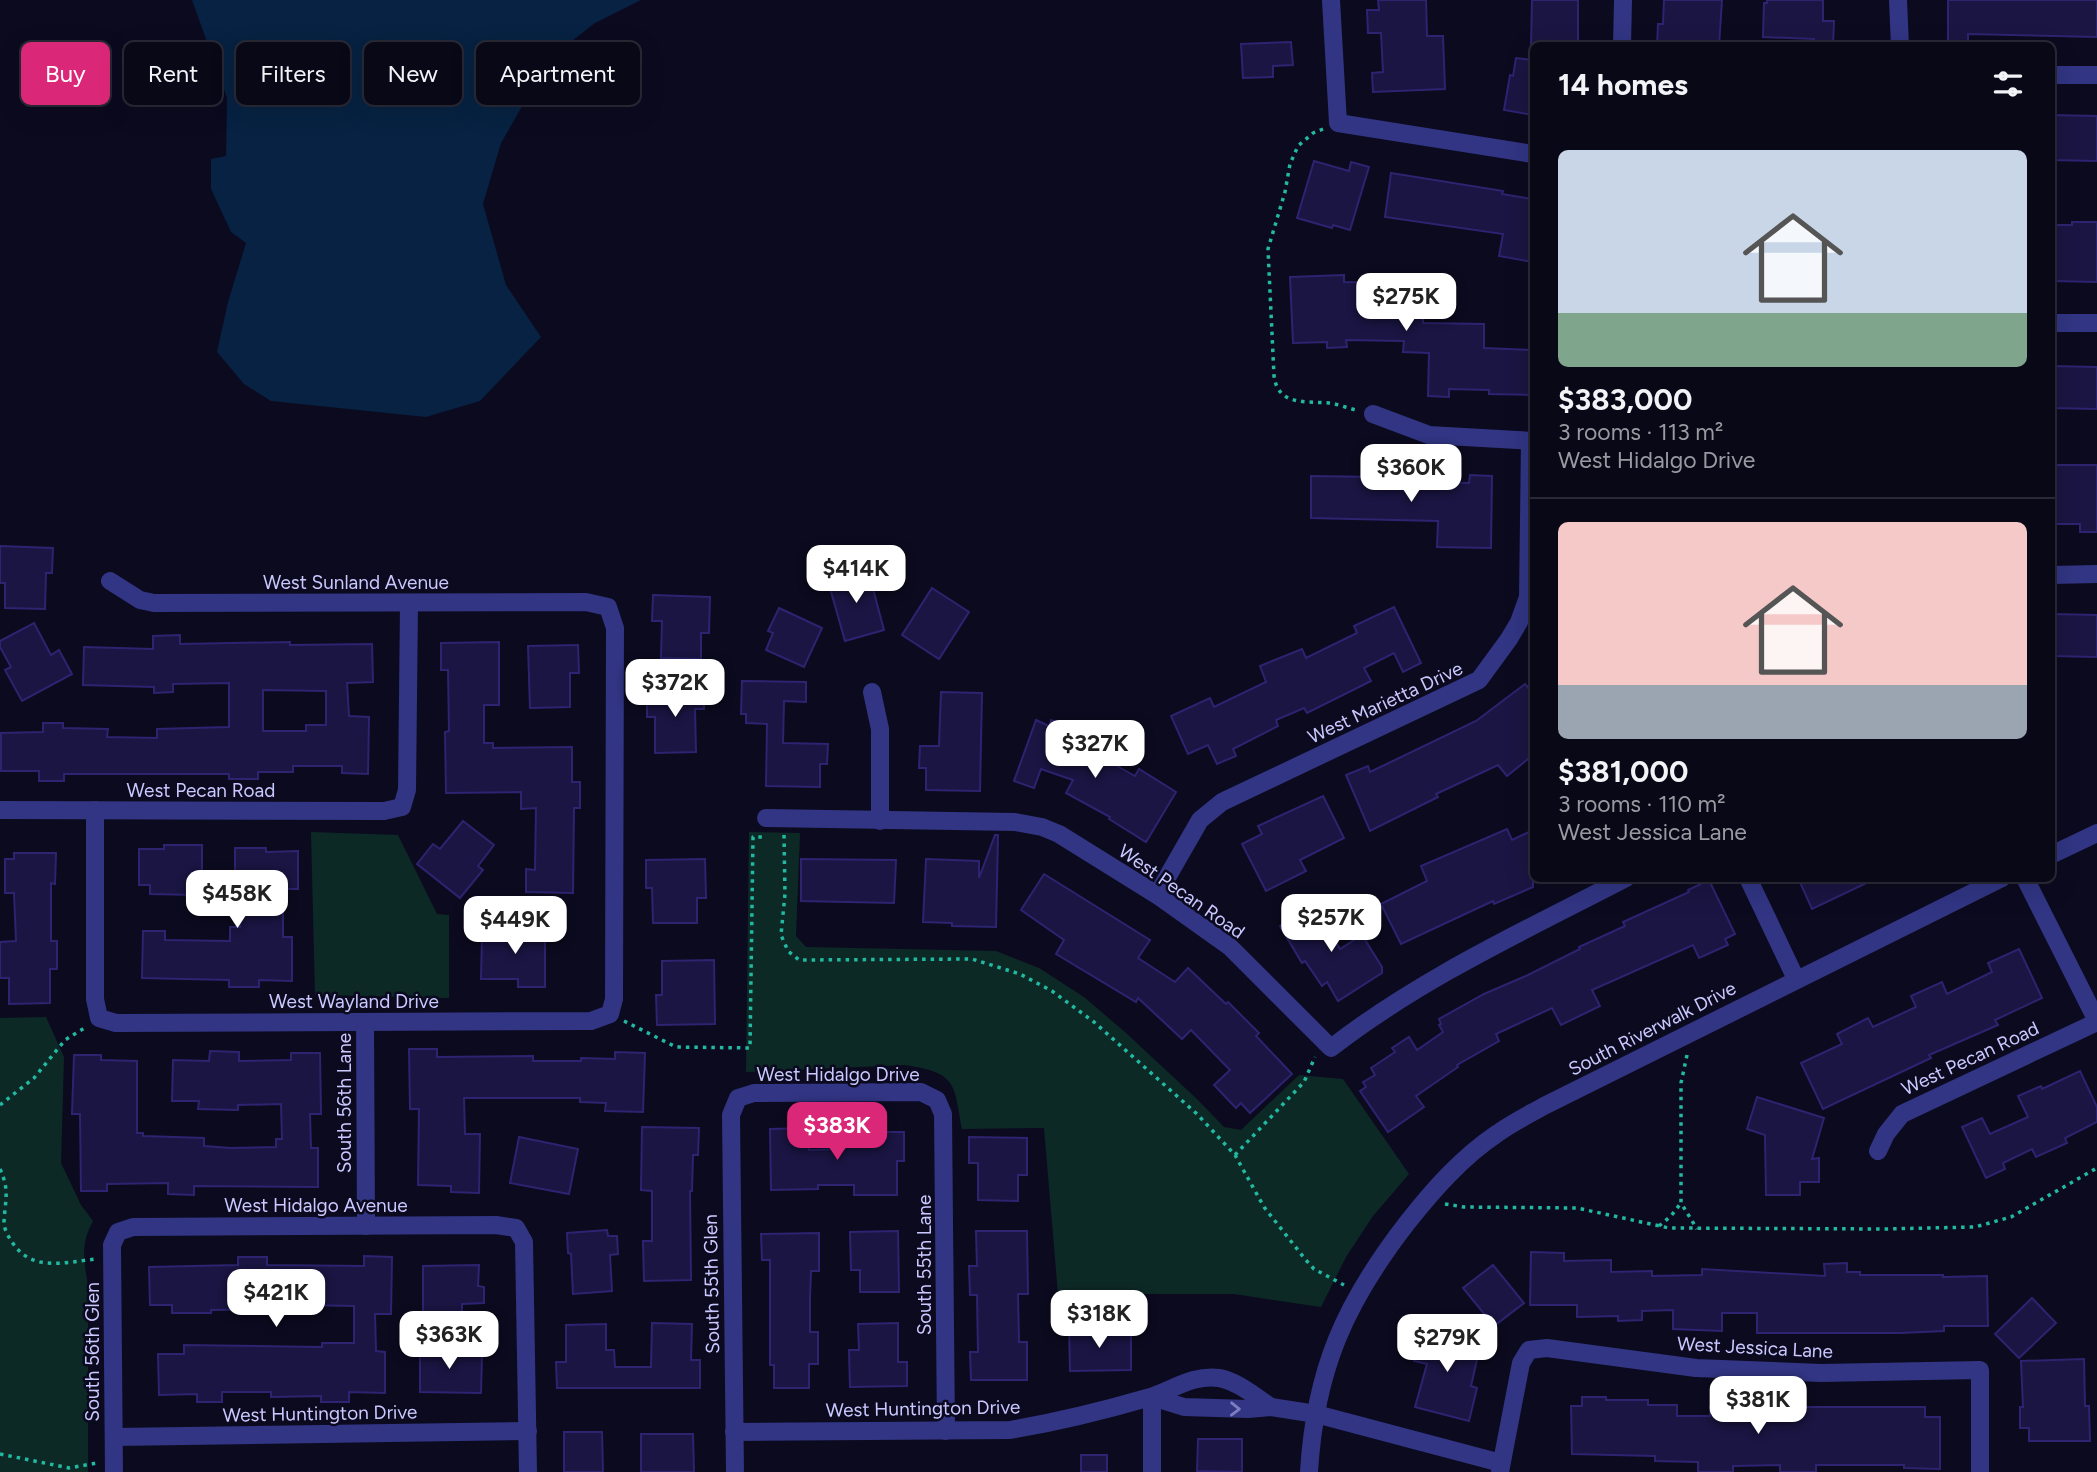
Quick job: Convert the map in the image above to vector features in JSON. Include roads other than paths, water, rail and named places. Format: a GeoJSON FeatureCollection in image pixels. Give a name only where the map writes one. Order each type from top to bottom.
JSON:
{"type":"FeatureCollection","features":[{"type":"Feature","properties":{"kind":"street"},"geometry":{"type":"LineString","coordinates":[[1331,0],[1338,123],[1530,154]]}},
{"type":"Feature","properties":{"kind":"street"},"geometry":{"type":"LineString","coordinates":[[1622,42],[1623,0]]}},
{"type":"Feature","properties":{"kind":"street"},"geometry":{"type":"LineString","coordinates":[[1898,0],[1900,42]]}},
{"type":"Feature","properties":{"kind":"street"},"geometry":{"type":"LineString","coordinates":[[2055,75],[2097,75]]}},
{"type":"Feature","properties":{"kind":"street"},"geometry":{"type":"LineString","coordinates":[[2055,323],[2097,323]]}},
{"type":"Feature","properties":{"kind":"street"},"geometry":{"type":"LineString","coordinates":[[1373,414],[1429,435],[1530,441]]}},
{"type":"Feature","properties":{"kind":"street","name":"West Marietta Drive"},"geometry":{"type":"LineString","coordinates":[[1157,895],[1200,820],[1222,802],[1479,680],[1526,626],[1530,519]]}},
{"type":"Feature","properties":{"kind":"street"},"geometry":{"type":"LineString","coordinates":[[2055,575],[2097,575]]}},
{"type":"Feature","properties":{"kind":"street","name":"West Sunland Avenue"},"geometry":{"type":"LineString","coordinates":[[110,582],[140,600],[154,603],[586,602],[608,607],[615,628],[614,999],[610,1014]]}},
{"type":"Feature","properties":{"kind":"street","name":"West Pecan Road"},"geometry":{"type":"LineString","coordinates":[[0,810],[383,811],[402,807],[407,790],[409,604]]}},
{"type":"Feature","properties":{"kind":"street"},"geometry":{"type":"LineString","coordinates":[[872,692],[880,729],[880,821]]}},
{"type":"Feature","properties":{"kind":"street","name":"West Wayland Drive"},"geometry":{"type":"LineString","coordinates":[[95,810],[95,999],[99,1018],[116,1023],[591,1021],[610,1014]]}},
{"type":"Feature","properties":{"kind":"street","name":"West Pecan Road"},"geometry":{"type":"LineString","coordinates":[[775,818],[1015,822],[1042,827],[1059,834],[1157,895],[1230,947],[1331,1048],[1360,1025],[1454,968],[1618,882]]}},
{"type":"Feature","properties":{"kind":"street"},"geometry":{"type":"LineString","coordinates":[[2055,853],[2097,833]]}},
{"type":"Feature","properties":{"kind":"street"},"geometry":{"type":"LineString","coordinates":[[1750,882],[1796,979]]}},
{"type":"Feature","properties":{"kind":"street","name":"South Riverwalk Drive"},"geometry":{"type":"LineString","coordinates":[[1309,1472],[1316,1413],[1326,1367],[1342,1324],[1363,1285],[1426,1200],[1460,1163],[1497,1134],[1544,1106],[1994,882]]}},
{"type":"Feature","properties":{"kind":"street"},"geometry":{"type":"LineString","coordinates":[[2027,882],[2097,1021]]}},
{"type":"Feature","properties":{"kind":"street","name":"South 56th Lane"},"geometry":{"type":"LineString","coordinates":[[365,1021],[366,1226]]}},
{"type":"Feature","properties":{"kind":"street","name":"West Pecan Road"},"geometry":{"type":"LineString","coordinates":[[1878,1151],[1886,1134],[1902,1114],[2097,1021]]}},
{"type":"Feature","properties":{"kind":"street","name":"West Hidalgo Drive"},"geometry":{"type":"LineString","coordinates":[[738,1098],[754,1093],[921,1092],[937,1100]]}},
{"type":"Feature","properties":{"kind":"street","name":"South 55th Glen"},"geometry":{"type":"LineString","coordinates":[[735,1472],[731,1115],[738,1098]]}},
{"type":"Feature","properties":{"kind":"street","name":"South 55th Lane"},"geometry":{"type":"LineString","coordinates":[[937,1100],[943,1114],[946,1431]]}},
{"type":"Feature","properties":{"kind":"street","name":"West Hidalgo Avenue"},"geometry":{"type":"LineString","coordinates":[[118,1232],[133,1227],[496,1225],[516,1228],[524,1242],[528,1431]]}},
{"type":"Feature","properties":{"kind":"street","name":"South 56th Glen"},"geometry":{"type":"LineString","coordinates":[[114,1465],[112,1245],[118,1232]]}},
{"type":"Feature","properties":{"kind":"street","name":"West Jessica Lane"},"geometry":{"type":"LineString","coordinates":[[1501,1467],[1521,1363],[1529,1350],[1547,1348],[1696,1368],[1821,1373],[1980,1370],[1980,1472]]}},
{"type":"Feature","properties":{"kind":"street","name":"West Huntington Drive"},"geometry":{"type":"LineString","coordinates":[[734,1432],[1022,1428],[1152,1397],[1173,1386],[1220,1378],[1244,1389],[1271,1407]]}},
{"type":"Feature","properties":{"kind":"street"},"geometry":{"type":"LineString","coordinates":[[1205,1379],[1205,1408]]}},
{"type":"Feature","properties":{"kind":"street"},"geometry":{"type":"LineString","coordinates":[[1152,1397],[1152,1472]]}},
{"type":"Feature","properties":{"kind":"street","name":"West Huntington Drive"},"geometry":{"type":"LineString","coordinates":[[1152,1397],[1184,1407],[1271,1407],[1316,1413],[1501,1467]]}},
{"type":"Feature","properties":{"kind":"street"},"geometry":{"type":"LineString","coordinates":[[528,1431],[528,1472]]}},
{"type":"Feature","properties":{"kind":"street","name":"West Huntington Drive"},"geometry":{"type":"LineString","coordinates":[[114,1437],[528,1431]]}},
{"type":"Feature","properties":{"kind":"water"},"geometry":{"type":"Polygon","coordinates":[[[192,0],[641,0],[595,23],[571,42],[476,42],[476,105],[523,105],[501,143],[483,204],[506,285],[541,337],[480,401],[426,417],[271,401],[244,384],[217,352],[228,302],[246,243],[231,232],[211,189],[211,159],[226,156],[227,98],[222,84],[222,42],[207,42],[192,0]]]}}]}
